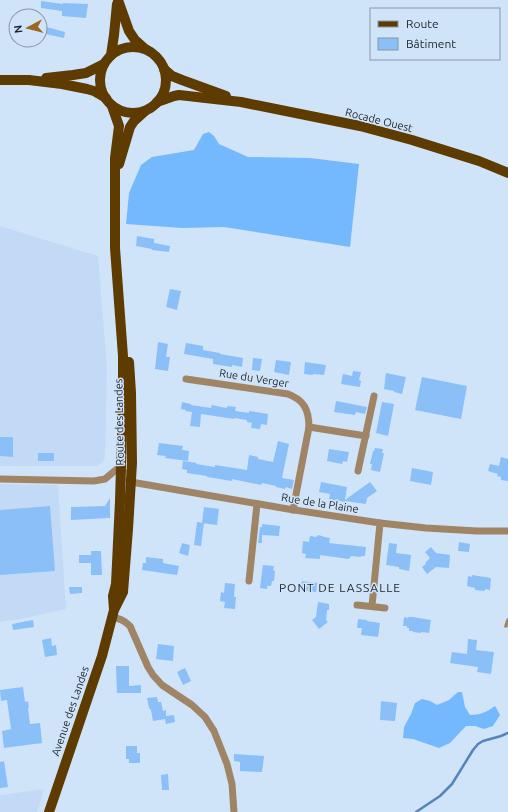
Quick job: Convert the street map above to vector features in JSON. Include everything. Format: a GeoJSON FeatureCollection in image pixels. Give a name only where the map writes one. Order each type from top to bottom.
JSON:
{"type":"FeatureCollection","features":[{"type":"Feature","properties":{"kind":"main road"},"geometry":{"type":"LineString","coordinates":[[29,80],[62,84],[94,91],[120,110],[128,112],[137,113],[152,107],[162,95],[166,86],[164,69],[160,60],[135,40],[129,31],[118,0]]}},
{"type":"Feature","properties":{"kind":"main road"},"geometry":{"type":"LineString","coordinates":[[111,55],[118,0]]}},
{"type":"Feature","properties":{"kind":"main road"},"geometry":{"type":"LineString","coordinates":[[109,102],[102,90],[100,82],[104,64],[111,55],[119,50],[128,47],[146,49]]}},
{"type":"Feature","properties":{"kind":"main road"},"geometry":{"type":"LineString","coordinates":[[0,80],[29,80],[73,76],[92,70],[104,64]]}},
{"type":"Feature","properties":{"kind":"main road","name":"Rocade Ouest"},"geometry":{"type":"LineString","coordinates":[[164,69],[172,76],[242,102]]}},
{"type":"Feature","properties":{"kind":"main road","name":"Rocade Ouest"},"geometry":{"type":"LineString","coordinates":[[157,102],[179,95],[242,102],[367,128],[412,140],[479,161],[508,173]]}},
{"type":"Feature","properties":{"kind":"main road","name":"Route des Landes"},"geometry":{"type":"LineString","coordinates":[[109,102],[119,126],[115,158],[115,248],[123,356],[120,509],[113,614]]}},
{"type":"Feature","properties":{"kind":"main road","name":"Route des Landes"},"geometry":{"type":"LineString","coordinates":[[115,184],[120,158],[130,128],[134,121],[145,110]]}},
{"type":"Feature","properties":{"kind":"main road","name":"Route des Landes"},"geometry":{"type":"LineString","coordinates":[[113,614],[123,592],[132,463],[131,392],[124,306],[115,231]]}},
{"type":"Feature","properties":{"kind":"main road","name":"Avenue des Landes"},"geometry":{"type":"LineString","coordinates":[[49,812],[102,656],[113,614]]}},
{"type":"Feature","properties":{"kind":"street","name":"Rue du Verger"},"geometry":{"type":"LineString","coordinates":[[186,379],[288,394],[296,397],[302,403],[309,419],[293,510]]}},
{"type":"Feature","properties":{"kind":"street"},"geometry":{"type":"LineString","coordinates":[[358,471],[374,396]]}},
{"type":"Feature","properties":{"kind":"street"},"geometry":{"type":"LineString","coordinates":[[308,427],[366,436]]}},
{"type":"Feature","properties":{"kind":"street"},"geometry":{"type":"LineString","coordinates":[[0,479],[94,481],[105,479],[117,469],[121,468],[131,482]]}},
{"type":"Feature","properties":{"kind":"street","name":"Rue de la Plaine"},"geometry":{"type":"LineString","coordinates":[[131,482],[293,510],[380,523],[426,528],[508,531]]}},
{"type":"Feature","properties":{"kind":"street"},"geometry":{"type":"LineString","coordinates":[[249,581],[257,504]]}},
{"type":"Feature","properties":{"kind":"street"},"geometry":{"type":"LineString","coordinates":[[372,606],[380,523]]}},
{"type":"Feature","properties":{"kind":"street"},"geometry":{"type":"LineString","coordinates":[[357,605],[385,608]]}},
{"type":"Feature","properties":{"kind":"street"},"geometry":{"type":"LineString","coordinates":[[113,614],[125,621],[130,626],[148,667],[156,680],[192,705],[205,717],[214,731],[227,764],[232,784],[234,812]]}},
{"type":"Feature","properties":{"kind":"lane"},"geometry":{"type":"LineString","coordinates":[[506,626],[508,620]]}},
{"type":"Feature","properties":{"kind":"shaded area"},"geometry":{"type":"Polygon","coordinates":[[[209,132],[214,136],[219,144],[248,157],[310,158],[359,164],[350,247],[224,227],[182,228],[126,224],[129,193],[141,165],[152,157],[194,150],[203,134],[209,132]]]}},
{"type":"Feature","properties":{"kind":"shaded area"},"geometry":{"type":"Polygon","coordinates":[[[0,226],[98,256],[107,368],[105,457],[97,466],[0,466],[0,226]]]}},
{"type":"Feature","properties":{"kind":"shaded area"},"geometry":{"type":"Polygon","coordinates":[[[0,484],[58,485],[66,609],[0,622],[0,484]]]}},
{"type":"Feature","properties":{"kind":"shaded area"},"geometry":{"type":"Polygon","coordinates":[[[458,692],[462,692],[465,707],[470,715],[483,713],[495,706],[500,715],[493,726],[484,729],[475,726],[466,726],[450,743],[439,748],[413,739],[403,738],[404,727],[415,703],[422,699],[437,705],[449,700],[458,692]]]}},
{"type":"Feature","properties":{"kind":"shaded area"},"geometry":{"type":"Polygon","coordinates":[[[44,789],[37,812],[0,812],[0,795],[44,789]]]}},
{"type":"Feature","properties":{"kind":"building"},"geometry":{"type":"Polygon","coordinates":[[[41,1],[63,4],[88,4],[86,18],[62,16],[62,11],[41,8],[41,1]]]}},
{"type":"Feature","properties":{"kind":"building"},"geometry":{"type":"Polygon","coordinates":[[[48,27],[65,32],[64,38],[48,35],[48,27]]]}},
{"type":"Feature","properties":{"kind":"building"},"geometry":{"type":"Polygon","coordinates":[[[137,236],[154,239],[154,243],[170,246],[169,252],[136,246],[137,236]]]}},
{"type":"Feature","properties":{"kind":"building"},"geometry":{"type":"Polygon","coordinates":[[[170,289],[181,291],[177,310],[166,307],[170,289]]]}},
{"type":"Feature","properties":{"kind":"building"},"geometry":{"type":"Polygon","coordinates":[[[158,342],[168,344],[166,357],[170,357],[168,371],[155,369],[158,342]]]}},
{"type":"Feature","properties":{"kind":"building"},"geometry":{"type":"Polygon","coordinates":[[[186,343],[203,346],[203,350],[243,358],[242,367],[213,364],[213,359],[184,354],[186,343]]]}},
{"type":"Feature","properties":{"kind":"building"},"geometry":{"type":"Polygon","coordinates":[[[253,358],[262,359],[260,371],[252,370],[253,358]]]}},
{"type":"Feature","properties":{"kind":"building"},"geometry":{"type":"Polygon","coordinates":[[[276,360],[291,362],[289,375],[274,372],[276,360]]]}},
{"type":"Feature","properties":{"kind":"building"},"geometry":{"type":"Polygon","coordinates":[[[305,362],[326,365],[324,375],[304,374],[305,362]]]}},
{"type":"Feature","properties":{"kind":"building"},"geometry":{"type":"Polygon","coordinates":[[[353,371],[361,372],[359,380],[361,381],[360,387],[341,384],[343,374],[352,376],[353,371]]]}},
{"type":"Feature","properties":{"kind":"building"},"geometry":{"type":"Polygon","coordinates":[[[386,373],[406,377],[402,394],[384,389],[386,373]]]}},
{"type":"Feature","properties":{"kind":"building"},"geometry":{"type":"Polygon","coordinates":[[[422,377],[467,386],[461,419],[415,410],[422,377]]]}},
{"type":"Feature","properties":{"kind":"building"},"geometry":{"type":"Polygon","coordinates":[[[336,401],[367,407],[365,414],[356,412],[355,415],[334,412],[336,401]]]}},
{"type":"Feature","properties":{"kind":"building"},"geometry":{"type":"Polygon","coordinates":[[[182,402],[211,408],[212,405],[226,408],[228,406],[236,407],[235,411],[249,413],[249,411],[268,414],[267,425],[261,424],[260,429],[251,428],[252,423],[247,422],[247,420],[201,414],[200,427],[190,426],[192,412],[181,409],[182,402]]]}},
{"type":"Feature","properties":{"kind":"building"},"geometry":{"type":"Polygon","coordinates":[[[382,402],[394,404],[388,436],[376,433],[382,402]]]}},
{"type":"Feature","properties":{"kind":"building"},"geometry":{"type":"Polygon","coordinates":[[[0,437],[13,437],[13,457],[0,456],[0,437]]]}},
{"type":"Feature","properties":{"kind":"building"},"geometry":{"type":"Polygon","coordinates":[[[278,441],[289,444],[282,478],[294,480],[292,489],[286,487],[285,489],[262,483],[261,485],[232,479],[232,481],[207,477],[187,473],[187,470],[182,469],[183,461],[215,467],[215,465],[247,470],[249,455],[258,457],[258,459],[273,462],[278,441]]]}},
{"type":"Feature","properties":{"kind":"building"},"geometry":{"type":"Polygon","coordinates":[[[159,443],[183,446],[182,450],[189,451],[188,461],[165,458],[166,456],[157,455],[159,443]]]}},
{"type":"Feature","properties":{"kind":"building"},"geometry":{"type":"Polygon","coordinates":[[[375,448],[383,449],[382,453],[384,453],[380,472],[371,470],[372,464],[370,464],[375,448]]]}},
{"type":"Feature","properties":{"kind":"building"},"geometry":{"type":"Polygon","coordinates":[[[329,449],[349,452],[347,462],[343,461],[342,464],[327,461],[329,449]]]}},
{"type":"Feature","properties":{"kind":"building"},"geometry":{"type":"Polygon","coordinates":[[[38,453],[54,453],[54,461],[38,461],[38,453]]]}},
{"type":"Feature","properties":{"kind":"building"},"geometry":{"type":"Polygon","coordinates":[[[501,457],[508,459],[508,481],[501,480],[501,477],[497,476],[498,474],[488,471],[490,464],[499,466],[501,457]]]}},
{"type":"Feature","properties":{"kind":"building"},"geometry":{"type":"Polygon","coordinates":[[[412,468],[433,472],[431,485],[410,481],[412,468]]]}},
{"type":"Feature","properties":{"kind":"building"},"geometry":{"type":"Polygon","coordinates":[[[321,482],[347,487],[345,500],[370,482],[377,491],[367,498],[366,504],[345,502],[329,499],[330,494],[319,492],[321,482]]]}},
{"type":"Feature","properties":{"kind":"building"},"geometry":{"type":"Polygon","coordinates":[[[110,498],[110,518],[71,520],[71,507],[105,506],[110,498]]]}},
{"type":"Feature","properties":{"kind":"building"},"geometry":{"type":"Polygon","coordinates":[[[50,506],[55,571],[0,575],[0,510],[50,506]]]}},
{"type":"Feature","properties":{"kind":"building"},"geometry":{"type":"Polygon","coordinates":[[[204,507],[219,509],[217,525],[202,523],[204,507]]]}},
{"type":"Feature","properties":{"kind":"building"},"geometry":{"type":"Polygon","coordinates":[[[197,522],[204,523],[201,546],[194,545],[197,522]]]}},
{"type":"Feature","properties":{"kind":"building"},"geometry":{"type":"Polygon","coordinates":[[[262,524],[280,526],[279,536],[262,535],[262,543],[258,543],[260,527],[262,527],[262,524]]]}},
{"type":"Feature","properties":{"kind":"building"},"geometry":{"type":"Polygon","coordinates":[[[318,535],[330,538],[329,543],[366,547],[365,556],[351,556],[349,559],[320,555],[320,559],[305,558],[306,554],[302,553],[303,541],[309,542],[310,536],[316,537],[318,535]]]}},
{"type":"Feature","properties":{"kind":"building"},"geometry":{"type":"Polygon","coordinates":[[[459,542],[470,544],[469,552],[458,551],[459,542]]]}},
{"type":"Feature","properties":{"kind":"building"},"geometry":{"type":"Polygon","coordinates":[[[182,543],[190,545],[188,556],[179,553],[182,543]]]}},
{"type":"Feature","properties":{"kind":"building"},"geometry":{"type":"Polygon","coordinates":[[[389,543],[397,544],[396,553],[411,555],[409,571],[399,569],[399,567],[386,565],[389,543]]]}},
{"type":"Feature","properties":{"kind":"building"},"geometry":{"type":"Polygon","coordinates":[[[431,547],[436,553],[450,555],[449,568],[436,567],[427,574],[422,567],[430,558],[425,552],[431,547]]]}},
{"type":"Feature","properties":{"kind":"building"},"geometry":{"type":"Polygon","coordinates":[[[91,551],[101,551],[102,575],[91,575],[91,563],[79,563],[79,555],[91,555],[91,551]]]}},
{"type":"Feature","properties":{"kind":"building"},"geometry":{"type":"Polygon","coordinates":[[[146,557],[163,559],[163,563],[179,566],[177,575],[142,570],[143,563],[146,563],[146,557]]]}},
{"type":"Feature","properties":{"kind":"building"},"geometry":{"type":"Polygon","coordinates":[[[263,565],[274,566],[273,570],[275,571],[274,581],[272,581],[271,586],[267,586],[267,589],[260,588],[263,565]]]}},
{"type":"Feature","properties":{"kind":"building"},"geometry":{"type":"Polygon","coordinates":[[[472,575],[491,578],[490,590],[475,590],[475,588],[467,586],[468,576],[472,577],[472,575]]]}},
{"type":"Feature","properties":{"kind":"building"},"geometry":{"type":"Polygon","coordinates":[[[302,581],[317,583],[316,592],[301,590],[302,581]]]}},
{"type":"Feature","properties":{"kind":"building"},"geometry":{"type":"Polygon","coordinates":[[[225,583],[235,584],[235,609],[224,608],[225,602],[220,601],[221,592],[224,593],[225,583]]]}},
{"type":"Feature","properties":{"kind":"building"},"geometry":{"type":"Polygon","coordinates":[[[69,587],[82,587],[82,593],[70,594],[69,587]]]}},
{"type":"Feature","properties":{"kind":"building"},"geometry":{"type":"Polygon","coordinates":[[[318,602],[329,604],[326,620],[328,622],[319,629],[312,620],[316,617],[318,602]]]}},
{"type":"Feature","properties":{"kind":"building"},"geometry":{"type":"Polygon","coordinates":[[[404,617],[431,620],[429,633],[409,631],[407,626],[403,626],[404,617]]]}},
{"type":"Feature","properties":{"kind":"building"},"geometry":{"type":"Polygon","coordinates":[[[358,619],[380,623],[378,637],[361,635],[362,628],[357,628],[358,619]]]}},
{"type":"Feature","properties":{"kind":"building"},"geometry":{"type":"Polygon","coordinates":[[[33,620],[34,627],[13,630],[12,624],[33,620]]]}},
{"type":"Feature","properties":{"kind":"building"},"geometry":{"type":"Polygon","coordinates":[[[51,638],[52,646],[56,645],[57,655],[45,657],[42,640],[51,638]]]}},
{"type":"Feature","properties":{"kind":"building"},"geometry":{"type":"Polygon","coordinates":[[[468,639],[477,640],[476,650],[494,652],[491,674],[477,672],[478,667],[450,663],[452,652],[467,654],[468,639]]]}},
{"type":"Feature","properties":{"kind":"building"},"geometry":{"type":"Polygon","coordinates":[[[158,644],[174,646],[173,661],[156,659],[158,644]]]}},
{"type":"Feature","properties":{"kind":"building"},"geometry":{"type":"Polygon","coordinates":[[[116,666],[129,666],[129,686],[141,685],[141,693],[117,693],[116,666]]]}},
{"type":"Feature","properties":{"kind":"building"},"geometry":{"type":"Polygon","coordinates":[[[185,668],[191,681],[183,685],[177,672],[185,668]]]}},
{"type":"Feature","properties":{"kind":"building"},"geometry":{"type":"Polygon","coordinates":[[[23,687],[25,702],[28,701],[30,724],[40,723],[42,743],[4,748],[2,731],[11,729],[7,700],[1,701],[0,690],[23,687]]]}},
{"type":"Feature","properties":{"kind":"building"},"geometry":{"type":"Polygon","coordinates":[[[157,697],[158,702],[161,702],[163,711],[166,710],[166,716],[174,715],[175,722],[166,724],[165,719],[153,721],[147,698],[157,697]]]}},
{"type":"Feature","properties":{"kind":"building"},"geometry":{"type":"Polygon","coordinates":[[[381,701],[397,703],[395,721],[380,720],[381,701]]]}},
{"type":"Feature","properties":{"kind":"building"},"geometry":{"type":"Polygon","coordinates":[[[126,746],[137,746],[137,753],[140,753],[140,763],[129,763],[129,759],[126,759],[126,746]]]}},
{"type":"Feature","properties":{"kind":"building"},"geometry":{"type":"Polygon","coordinates":[[[234,754],[264,756],[262,772],[240,771],[240,762],[234,761],[234,754]]]}},
{"type":"Feature","properties":{"kind":"building"},"geometry":{"type":"Polygon","coordinates":[[[4,761],[8,787],[0,788],[0,762],[4,761]]]}},
{"type":"Feature","properties":{"kind":"building"},"geometry":{"type":"Polygon","coordinates":[[[168,774],[169,790],[162,790],[161,775],[168,774]]]}},
{"type":"Feature","properties":{"kind":"waterway"},"geometry":{"type":"LineString","coordinates":[[416,812],[440,796],[452,784],[478,744],[508,733]]}},
{"type":"Feature","properties":{"kind":"district","name":"PONT DE LASSALLE"},"geometry":{"type":"Point","coordinates":[340,587]}}]}
